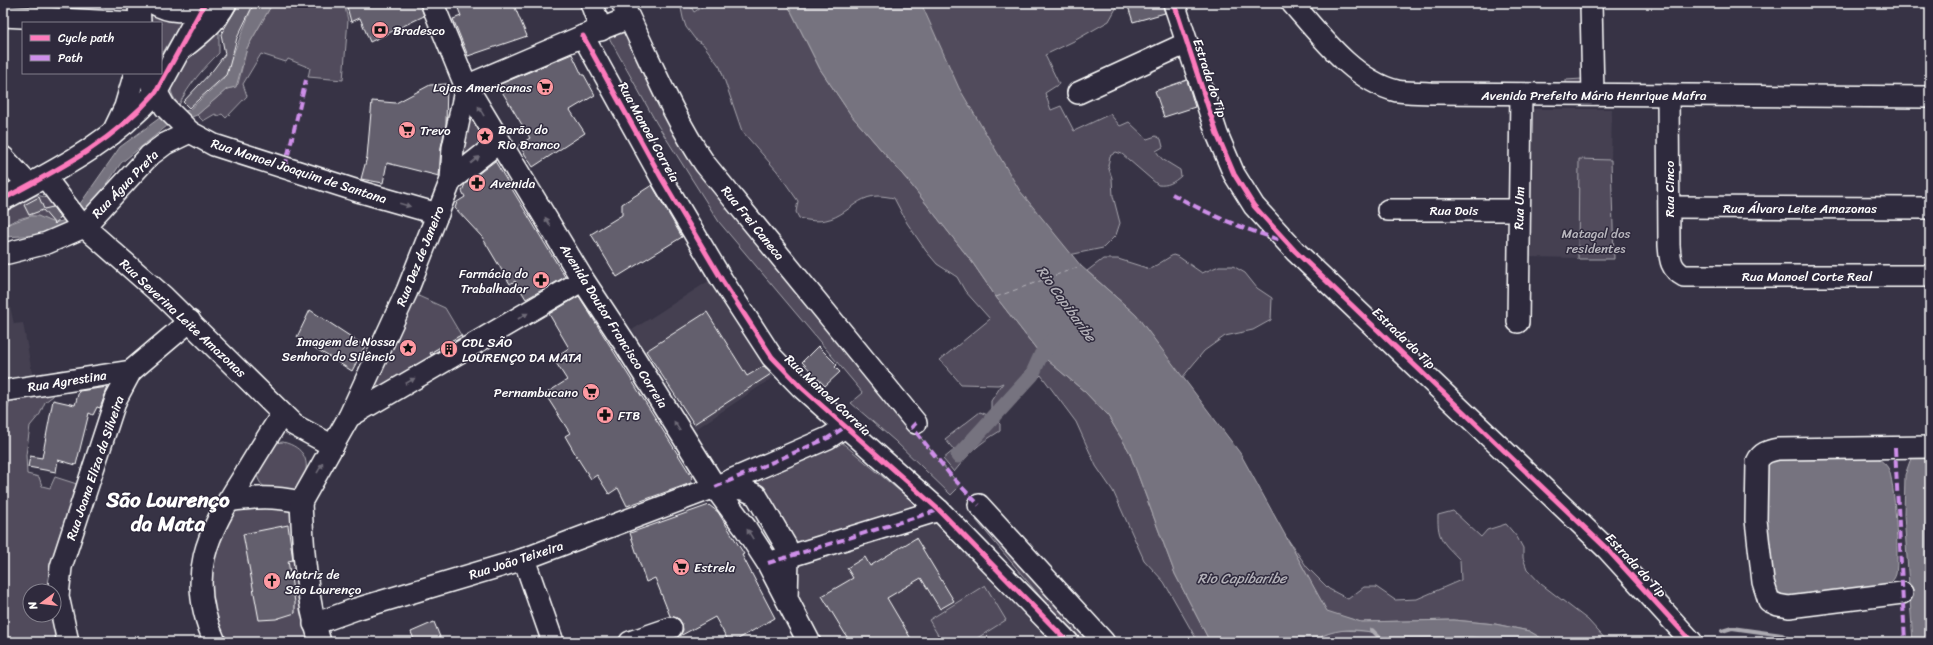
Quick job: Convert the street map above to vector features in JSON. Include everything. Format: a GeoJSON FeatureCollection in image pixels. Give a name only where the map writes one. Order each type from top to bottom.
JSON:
{"type":"FeatureCollection","features":[{"type":"Feature","properties":{"kind":"main road"},"geometry":{"type":"LineString","coordinates":[[154,3],[177,11],[186,10],[198,3]]}},
{"type":"Feature","properties":{"kind":"main road"},"geometry":{"type":"LineString","coordinates":[[3,199],[84,155],[160,100],[178,52],[205,3]]}},
{"type":"Feature","properties":{"kind":"main road","name":"Avenida Doutor Francisco Correia"},"geometry":{"type":"LineString","coordinates":[[432,3],[466,86],[583,280],[626,345],[715,487],[746,529],[778,560],[787,600],[809,642]]}},
{"type":"Feature","properties":{"kind":"street"},"geometry":{"type":"LineString","coordinates":[[140,3],[140,22]]}},
{"type":"Feature","properties":{"kind":"street"},"geometry":{"type":"LineString","coordinates":[[178,52],[219,17],[226,3]]}},
{"type":"Feature","properties":{"kind":"street"},"geometry":{"type":"LineString","coordinates":[[591,3],[592,33]]}},
{"type":"Feature","properties":{"kind":"street","name":"Estrada do Tip"},"geometry":{"type":"LineString","coordinates":[[1174,3],[1217,134],[1234,174],[1254,206],[1295,251],[1607,548],[1692,642]]}},
{"type":"Feature","properties":{"kind":"street","name":"Avenida Prefeito Mário Henrique Mafra"},"geometry":{"type":"LineString","coordinates":[[1292,3],[1341,58],[1369,79],[1397,90],[1432,93],[1930,97]]}},
{"type":"Feature","properties":{"kind":"street"},"geometry":{"type":"LineString","coordinates":[[1591,3],[1592,94]]}},
{"type":"Feature","properties":{"kind":"street"},"geometry":{"type":"LineString","coordinates":[[466,86],[592,33],[626,11]]}},
{"type":"Feature","properties":{"kind":"street","name":"Rua Frei Caneca"},"geometry":{"type":"LineString","coordinates":[[626,11],[676,116],[705,164],[916,423]]}},
{"type":"Feature","properties":{"kind":"street"},"geometry":{"type":"LineString","coordinates":[[3,16],[117,22]]}},
{"type":"Feature","properties":{"kind":"street","name":"Rua Manoel Correia"},"geometry":{"type":"LineString","coordinates":[[592,33],[662,179],[722,280],[772,357],[801,387],[939,510],[1068,642]]}},
{"type":"Feature","properties":{"kind":"street"},"geometry":{"type":"LineString","coordinates":[[1078,93],[1187,42]]}},
{"type":"Feature","properties":{"kind":"street"},"geometry":{"type":"LineString","coordinates":[[112,134],[126,107],[135,74]]}},
{"type":"Feature","properties":{"kind":"street","name":"Rua Manoel Joaquim de Santana"},"geometry":{"type":"LineString","coordinates":[[147,74],[160,100],[187,129],[214,145],[438,214]]}},
{"type":"Feature","properties":{"kind":"street","name":"Rua Dez de Janeiro"},"geometry":{"type":"LineString","coordinates":[[301,502],[349,417],[385,339],[438,214],[451,180],[453,148],[466,86]]}},
{"type":"Feature","properties":{"kind":"street","name":"Rua Um"},"geometry":{"type":"LineString","coordinates":[[1518,322],[1521,94]]}},
{"type":"Feature","properties":{"kind":"street","name":"Rua Cinco"},"geometry":{"type":"LineString","coordinates":[[1668,95],[1670,259],[1677,273],[1684,276]]}},
{"type":"Feature","properties":{"kind":"street","name":"Rua Água Preta"},"geometry":{"type":"LineString","coordinates":[[78,220],[149,156],[187,129]]}},
{"type":"Feature","properties":{"kind":"street"},"geometry":{"type":"LineString","coordinates":[[451,180],[499,142]]}},
{"type":"Feature","properties":{"kind":"street","name":"Rua Severina Leite Amazonas"},"geometry":{"type":"LineString","coordinates":[[3,157],[37,181],[164,297],[294,425],[307,434],[333,446]]}},
{"type":"Feature","properties":{"kind":"street","name":"Rua Álvaro Leite Amazonas"},"geometry":{"type":"LineString","coordinates":[[1670,207],[1930,208]]}},
{"type":"Feature","properties":{"kind":"street","name":"Rua Dois"},"geometry":{"type":"LineString","coordinates":[[1388,210],[1519,210]]}},
{"type":"Feature","properties":{"kind":"street"},"geometry":{"type":"LineString","coordinates":[[8,254],[47,243],[78,220]]}},
{"type":"Feature","properties":{"kind":"street","name":"Rua Manoel Corte Real"},"geometry":{"type":"LineString","coordinates":[[1684,276],[1930,276]]}},
{"type":"Feature","properties":{"kind":"street"},"geometry":{"type":"LineString","coordinates":[[349,417],[583,280]]}},
{"type":"Feature","properties":{"kind":"street","name":"Rua Joana Eliza da Silveira"},"geometry":{"type":"LineString","coordinates":[[68,642],[58,596],[58,583],[116,399],[131,371],[190,321]]}},
{"type":"Feature","properties":{"kind":"street","name":"Rua Agrestina"},"geometry":{"type":"LineString","coordinates":[[3,391],[131,371]]}},
{"type":"Feature","properties":{"kind":"street"},"geometry":{"type":"LineString","coordinates":[[215,642],[203,606],[201,576],[206,545],[215,524],[228,501],[282,414]]}},
{"type":"Feature","properties":{"kind":"street","name":"Rua João Teixeira"},"geometry":{"type":"LineString","coordinates":[[316,631],[356,609],[524,559],[715,487],[828,438],[845,427]]}},
{"type":"Feature","properties":{"kind":"street"},"geometry":{"type":"LineString","coordinates":[[1902,593],[1789,607],[1778,605],[1769,601],[1763,582],[1756,520],[1757,462],[1760,456],[1778,449],[1930,447]]}},
{"type":"Feature","properties":{"kind":"street"},"geometry":{"type":"LineString","coordinates":[[228,501],[260,497],[277,497],[301,502],[303,546],[316,631]]}},
{"type":"Feature","properties":{"kind":"street"},"geometry":{"type":"LineString","coordinates":[[979,505],[1104,642]]}},
{"type":"Feature","properties":{"kind":"street"},"geometry":{"type":"LineString","coordinates":[[778,560],[939,510]]}},
{"type":"Feature","properties":{"kind":"street"},"geometry":{"type":"LineString","coordinates":[[524,559],[552,642]]}},
{"type":"Feature","properties":{"kind":"street"},"geometry":{"type":"LineString","coordinates":[[630,642],[671,628]]}},
{"type":"Feature","properties":{"kind":"shaded area"},"geometry":{"type":"Polygon","coordinates":[[[1529,109],[1612,109],[1611,160],[1579,159],[1579,258],[1527,257],[1529,109]]]}},
{"type":"Feature","properties":{"kind":"shaded area"},"geometry":{"type":"Polygon","coordinates":[[[718,275],[781,372],[696,429],[632,330],[718,275]]]}},
{"type":"Feature","properties":{"kind":"shaded area"},"geometry":{"type":"Polygon","coordinates":[[[3,276],[14,324],[23,323],[33,378],[3,382],[3,276]]]}},
{"type":"Feature","properties":{"kind":"shaded area"},"geometry":{"type":"Polygon","coordinates":[[[937,518],[1050,639],[1040,642],[821,642],[794,592],[795,566],[937,518]]]}},
{"type":"Feature","properties":{"kind":"green space"},"geometry":{"type":"Polygon","coordinates":[[[271,3],[344,3],[348,20],[343,80],[308,77],[310,68],[288,59],[286,62],[261,54],[243,84],[247,96],[226,118],[222,114],[218,116],[215,114],[203,121],[197,115],[227,89],[235,87],[238,84],[247,48],[271,6],[271,3]]]}},
{"type":"Feature","properties":{"kind":"green space"},"geometry":{"type":"Polygon","coordinates":[[[680,3],[689,3],[694,12],[708,3],[787,3],[820,69],[851,115],[909,182],[972,262],[996,297],[1041,355],[1085,392],[1108,416],[1129,451],[1175,574],[1210,642],[1198,642],[1164,582],[1144,560],[1113,491],[1096,466],[1076,422],[1041,375],[1015,402],[996,415],[991,408],[991,401],[1003,383],[998,385],[961,384],[940,360],[990,319],[965,291],[957,277],[937,264],[926,251],[907,223],[894,198],[878,196],[868,197],[836,217],[826,220],[814,221],[799,218],[796,212],[798,201],[777,171],[742,131],[720,67],[703,44],[695,39],[686,27],[680,3]]]}},
{"type":"Feature","properties":{"kind":"green space"},"geometry":{"type":"Polygon","coordinates":[[[918,3],[1119,3],[1109,21],[1074,41],[1045,55],[1059,84],[1045,93],[1051,110],[1061,106],[1074,131],[1110,114],[1120,126],[1129,122],[1147,139],[1156,136],[1161,139],[1163,147],[1156,151],[1162,159],[1180,170],[1181,176],[1170,184],[1158,185],[1122,154],[1116,152],[1110,156],[1108,166],[1112,178],[1113,196],[1120,223],[1116,235],[1103,248],[1069,255],[981,142],[918,3]]]}},
{"type":"Feature","properties":{"kind":"green space"},"geometry":{"type":"Polygon","coordinates":[[[149,7],[182,18],[182,21],[162,54],[162,22],[145,22],[149,7]]]}},
{"type":"Feature","properties":{"kind":"green space"},"geometry":{"type":"Polygon","coordinates":[[[631,24],[667,99],[913,428],[960,486],[951,495],[895,441],[851,403],[863,393],[719,222],[657,124],[607,34],[631,24]]]}},
{"type":"Feature","properties":{"kind":"green space"},"geometry":{"type":"Polygon","coordinates":[[[219,29],[219,53],[207,65],[187,90],[179,105],[172,94],[171,83],[174,73],[181,62],[190,53],[219,29]]]}},
{"type":"Feature","properties":{"kind":"green space"},"geometry":{"type":"Polygon","coordinates":[[[1582,79],[1582,89],[1566,89],[1566,80],[1582,79]]]}},
{"type":"Feature","properties":{"kind":"green space"},"geometry":{"type":"Polygon","coordinates":[[[466,86],[499,142],[451,180],[466,86]]]}},
{"type":"Feature","properties":{"kind":"green space","name":"Matagal dos residentes"},"geometry":{"type":"Polygon","coordinates":[[[1579,159],[1611,160],[1614,259],[1578,259],[1579,159]]]}},
{"type":"Feature","properties":{"kind":"green space"},"geometry":{"type":"Polygon","coordinates":[[[37,195],[48,198],[56,207],[47,209],[52,221],[59,222],[52,222],[39,217],[31,216],[13,221],[3,226],[3,213],[37,195]]]}},
{"type":"Feature","properties":{"kind":"green space"},"geometry":{"type":"Polygon","coordinates":[[[1173,255],[1179,257],[1202,273],[1219,266],[1233,266],[1245,273],[1257,288],[1272,298],[1271,320],[1253,330],[1225,336],[1204,351],[1182,378],[1136,315],[1087,271],[1103,259],[1118,259],[1150,269],[1173,255]]]}},
{"type":"Feature","properties":{"kind":"green space"},"geometry":{"type":"Polygon","coordinates":[[[414,294],[445,308],[461,335],[431,353],[436,363],[368,400],[414,294]]]}},
{"type":"Feature","properties":{"kind":"green space"},"geometry":{"type":"Polygon","coordinates":[[[55,391],[53,396],[45,402],[40,414],[30,426],[26,455],[27,474],[39,477],[42,486],[50,488],[55,477],[80,485],[52,578],[48,583],[22,583],[22,623],[55,623],[59,642],[3,642],[3,452],[7,411],[11,396],[55,391]]]}},
{"type":"Feature","properties":{"kind":"green space"},"geometry":{"type":"Polygon","coordinates":[[[980,412],[993,417],[1000,424],[1000,431],[975,449],[954,472],[943,459],[954,450],[945,439],[980,412]]]}},
{"type":"Feature","properties":{"kind":"green space"},"geometry":{"type":"Polygon","coordinates":[[[833,435],[927,514],[783,559],[733,479],[833,435]]]}},
{"type":"Feature","properties":{"kind":"green space"},"geometry":{"type":"Polygon","coordinates":[[[283,442],[290,444],[301,452],[306,462],[305,475],[301,484],[297,489],[289,492],[263,486],[257,476],[256,467],[275,443],[283,442]]]}},
{"type":"Feature","properties":{"kind":"green space"},"geometry":{"type":"Polygon","coordinates":[[[233,504],[297,506],[315,642],[220,642],[206,575],[233,504]]]}},
{"type":"Feature","properties":{"kind":"green space"},"geometry":{"type":"Polygon","coordinates":[[[1453,511],[1481,537],[1487,530],[1506,524],[1517,537],[1523,548],[1523,558],[1527,569],[1541,584],[1588,620],[1608,642],[1548,642],[1529,631],[1495,624],[1454,620],[1361,622],[1327,612],[1287,538],[1307,567],[1329,589],[1348,599],[1364,587],[1376,587],[1395,600],[1417,599],[1461,580],[1460,560],[1440,536],[1438,523],[1438,515],[1453,511]]]}},
{"type":"Feature","properties":{"kind":"green space"},"geometry":{"type":"Polygon","coordinates":[[[983,517],[1096,642],[1078,642],[976,520],[983,517]]]}},
{"type":"Feature","properties":{"kind":"green space"},"geometry":{"type":"Polygon","coordinates":[[[985,585],[1006,620],[971,642],[942,642],[929,620],[985,585]]]}},
{"type":"Feature","properties":{"kind":"green space"},"geometry":{"type":"Polygon","coordinates":[[[1336,630],[1376,633],[1384,642],[1344,642],[1337,639],[1330,639],[1320,642],[1322,636],[1336,630]]]}},
{"type":"Feature","properties":{"kind":"water"},"geometry":{"type":"Polygon","coordinates":[[[254,3],[271,3],[271,6],[247,48],[236,87],[227,89],[197,115],[167,126],[121,163],[90,210],[73,224],[43,235],[3,237],[3,226],[31,216],[38,216],[54,223],[62,221],[75,211],[120,147],[161,117],[189,110],[223,79],[254,3]]]}},
{"type":"Feature","properties":{"kind":"water","name":"Rio Capibaribe"},"geometry":{"type":"Polygon","coordinates":[[[787,3],[921,3],[959,88],[1020,191],[1081,266],[1136,315],[1240,453],[1327,611],[1361,622],[1454,620],[1495,624],[1529,631],[1548,642],[1498,642],[1472,637],[1380,638],[1376,633],[1342,630],[1322,636],[1320,642],[1210,642],[1175,574],[1129,451],[1108,416],[1085,392],[1041,355],[996,297],[972,262],[909,182],[851,115],[820,69],[787,3]]]}},
{"type":"Feature","properties":{"kind":"water"},"geometry":{"type":"Polygon","coordinates":[[[1930,453],[1930,642],[1913,642],[1904,515],[1905,475],[1910,461],[1915,455],[1930,453]]]}},
{"type":"Feature","properties":{"kind":"water"},"geometry":{"type":"Polygon","coordinates":[[[1777,456],[1877,457],[1886,465],[1893,487],[1896,520],[1897,566],[1895,577],[1892,581],[1881,588],[1787,600],[1775,595],[1765,558],[1766,462],[1777,456]]]}},
{"type":"Feature","properties":{"kind":"building"},"geometry":{"type":"Polygon","coordinates":[[[238,3],[254,3],[237,38],[228,71],[228,69],[226,75],[189,108],[183,102],[213,70],[225,54],[221,34],[238,3]]]}},
{"type":"Feature","properties":{"kind":"building","name":"Bradesco"},"geometry":{"type":"Polygon","coordinates":[[[346,3],[420,3],[424,16],[370,42],[360,18],[351,22],[346,3]]]}},
{"type":"Feature","properties":{"kind":"building"},"geometry":{"type":"Polygon","coordinates":[[[456,3],[513,3],[527,36],[468,56],[453,19],[461,16],[456,3]]]}},
{"type":"Feature","properties":{"kind":"building"},"geometry":{"type":"Polygon","coordinates":[[[1127,3],[1162,3],[1165,13],[1133,22],[1127,3]]]}},
{"type":"Feature","properties":{"kind":"building","name":"Lojas Americanas"},"geometry":{"type":"Polygon","coordinates":[[[572,54],[582,75],[584,75],[595,95],[570,110],[585,133],[533,167],[519,145],[530,138],[498,85],[572,54]]]}},
{"type":"Feature","properties":{"kind":"building"},"geometry":{"type":"Polygon","coordinates":[[[1187,80],[1195,107],[1164,117],[1155,91],[1187,80]]]}},
{"type":"Feature","properties":{"kind":"building","name":"Trevo"},"geometry":{"type":"Polygon","coordinates":[[[447,84],[446,125],[441,147],[439,176],[387,163],[383,183],[361,179],[367,157],[372,101],[396,103],[430,85],[447,84]]]}},
{"type":"Feature","properties":{"kind":"building"},"geometry":{"type":"Polygon","coordinates":[[[495,161],[565,277],[526,299],[515,281],[510,284],[482,237],[455,208],[457,202],[465,197],[462,191],[465,184],[495,161]]]}},
{"type":"Feature","properties":{"kind":"building"},"geometry":{"type":"Polygon","coordinates":[[[652,185],[682,237],[617,277],[591,234],[622,215],[622,204],[652,185]]]}},
{"type":"Feature","properties":{"kind":"building"},"geometry":{"type":"Polygon","coordinates":[[[39,197],[44,209],[53,207],[60,217],[55,224],[43,210],[29,215],[24,205],[39,197]]]}},
{"type":"Feature","properties":{"kind":"building"},"geometry":{"type":"Polygon","coordinates":[[[579,296],[692,477],[691,483],[627,506],[618,488],[609,494],[597,475],[591,479],[580,462],[565,436],[570,433],[545,394],[567,380],[553,358],[569,348],[549,314],[579,296]]]}},
{"type":"Feature","properties":{"kind":"building"},"geometry":{"type":"Polygon","coordinates":[[[310,310],[365,346],[352,371],[297,337],[310,310]]]}},
{"type":"Feature","properties":{"kind":"building"},"geometry":{"type":"Polygon","coordinates":[[[707,312],[747,376],[764,366],[771,374],[694,424],[646,351],[707,312]]]}},
{"type":"Feature","properties":{"kind":"building"},"geometry":{"type":"Polygon","coordinates":[[[461,335],[462,337],[431,355],[430,353],[461,335]]]}},
{"type":"Feature","properties":{"kind":"building"},"geometry":{"type":"Polygon","coordinates":[[[818,346],[837,365],[835,367],[840,372],[825,386],[802,362],[818,346]]]}},
{"type":"Feature","properties":{"kind":"building"},"geometry":{"type":"Polygon","coordinates":[[[108,387],[100,408],[97,407],[93,415],[89,413],[76,465],[58,460],[56,472],[28,467],[30,456],[42,458],[53,400],[75,405],[79,391],[108,387]]]}},
{"type":"Feature","properties":{"kind":"building"},"geometry":{"type":"Polygon","coordinates":[[[709,505],[718,512],[744,554],[742,555],[775,618],[733,642],[729,642],[715,617],[680,636],[683,630],[682,624],[679,619],[670,616],[655,578],[646,582],[630,533],[709,505]]]}},
{"type":"Feature","properties":{"kind":"building","name":"Matriz de São Lourenço"},"geometry":{"type":"Polygon","coordinates":[[[288,525],[293,560],[288,561],[295,602],[295,613],[276,619],[259,620],[243,534],[288,525]]]}},
{"type":"Feature","properties":{"kind":"building"},"geometry":{"type":"Polygon","coordinates":[[[916,538],[954,601],[940,609],[921,578],[887,598],[913,642],[850,642],[822,596],[853,578],[847,568],[865,557],[870,566],[916,538]]]}},
{"type":"Feature","properties":{"kind":"building"},"geometry":{"type":"Polygon","coordinates":[[[434,622],[442,642],[415,642],[411,632],[434,622]]]}},
{"type":"Feature","properties":{"kind":"waterway"},"geometry":{"type":"LineString","coordinates":[[958,456],[1032,375],[1041,355],[1053,340]]}},
{"type":"Feature","properties":{"kind":"waterway"},"geometry":{"type":"LineString","coordinates":[[1722,631],[1732,628],[1782,635],[1793,642]]}},
{"type":"Feature","properties":{"kind":"waterway"},"geometry":{"type":"LineString","coordinates":[[1372,630],[1384,642]]}},
{"type":"Feature","properties":{"kind":"ferry route"},"geometry":{"type":"LineString","coordinates":[[996,297],[1081,266]]}},
{"type":"Feature","properties":{"kind":"marked path"},"geometry":{"type":"LineString","coordinates":[[285,167],[306,80]]}},
{"type":"Feature","properties":{"kind":"marked path"},"geometry":{"type":"LineString","coordinates":[[1172,194],[1227,221],[1285,241]]}},
{"type":"Feature","properties":{"kind":"marked path"},"geometry":{"type":"LineString","coordinates":[[916,423],[912,427],[952,477],[979,505]]}},
{"type":"Feature","properties":{"kind":"marked path"},"geometry":{"type":"LineString","coordinates":[[715,487],[828,438],[845,427]]}},
{"type":"Feature","properties":{"kind":"marked path"},"geometry":{"type":"LineString","coordinates":[[1895,448],[1905,642]]}},
{"type":"Feature","properties":{"kind":"marked path"},"geometry":{"type":"LineString","coordinates":[[768,563],[939,510]]}},
{"type":"Feature","properties":{"kind":"cycle path"},"geometry":{"type":"LineString","coordinates":[[3,199],[84,153],[121,126],[139,110],[156,92],[205,3]]}},
{"type":"Feature","properties":{"kind":"cycle path"},"geometry":{"type":"LineString","coordinates":[[1174,3],[1217,134],[1234,174],[1254,206],[1295,251],[1607,549],[1692,642]]}},
{"type":"Feature","properties":{"kind":"cycle path"},"geometry":{"type":"LineString","coordinates":[[583,36],[662,179],[722,280],[772,357],[801,387],[939,510],[1068,642]]}},
{"type":"Feature","properties":{"kind":"place","name":"Bradesco"},"geometry":{"type":"Point","coordinates":[380,30]}},
{"type":"Feature","properties":{"kind":"place","name":"Lojas Americanas"},"geometry":{"type":"Point","coordinates":[545,87]}},
{"type":"Feature","properties":{"kind":"place","name":"Trevo"},"geometry":{"type":"Point","coordinates":[407,130]}},
{"type":"Feature","properties":{"kind":"place","name":"Barão do Rio Branco"},"geometry":{"type":"Point","coordinates":[485,136]}},
{"type":"Feature","properties":{"kind":"place","name":"Avenida"},"geometry":{"type":"Point","coordinates":[477,183]}},
{"type":"Feature","properties":{"kind":"place","name":"Farmácia do Trabalhador"},"geometry":{"type":"Point","coordinates":[541,280]}},
{"type":"Feature","properties":{"kind":"place","name":"Imagem de Nossa Senhora do Silêncio"},"geometry":{"type":"Point","coordinates":[408,348]}},
{"type":"Feature","properties":{"kind":"place","name":"CDL SÃO LOURENÇO DA MATA"},"geometry":{"type":"Point","coordinates":[449,349]}},
{"type":"Feature","properties":{"kind":"place","name":"Pernambucano"},"geometry":{"type":"Point","coordinates":[591,392]}},
{"type":"Feature","properties":{"kind":"place","name":"FTB"},"geometry":{"type":"Point","coordinates":[605,415]}},
{"type":"Feature","properties":{"kind":"place","name":"Estrela"},"geometry":{"type":"Point","coordinates":[681,567]}},
{"type":"Feature","properties":{"kind":"place","name":"Matriz de São Lourenço"},"geometry":{"type":"Point","coordinates":[272,581]}},
{"type":"Feature","properties":{"kind":"district","name":"São Lourenço da Mata"},"geometry":{"type":"Point","coordinates":[168,512]}}]}
